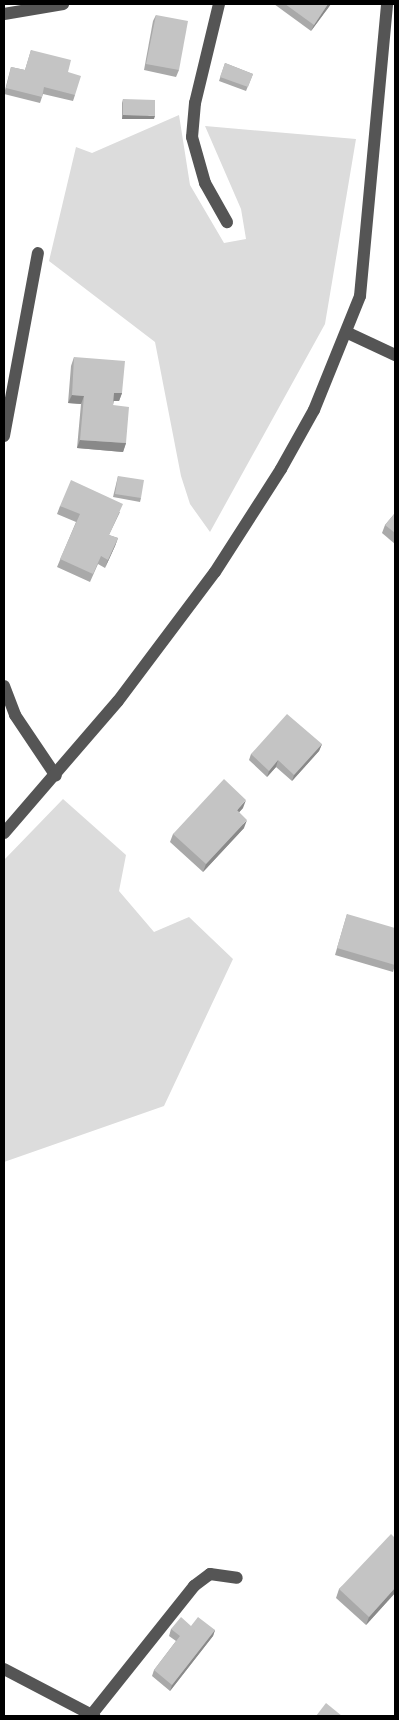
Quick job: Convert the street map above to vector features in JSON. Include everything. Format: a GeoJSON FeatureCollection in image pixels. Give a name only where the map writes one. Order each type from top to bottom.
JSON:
{"type":"FeatureCollection","features":[{"type":"Feature","properties":{"kind":"street"},"geometry":{"type":"LineString","coordinates":[[4,14],[63,4]]}},
{"type":"Feature","properties":{"kind":"street"},"geometry":{"type":"LineString","coordinates":[[220,4],[195,103],[192,137],[205,183],[227,222]]}},
{"type":"Feature","properties":{"kind":"street"},"geometry":{"type":"LineString","coordinates":[[4,832],[56,776],[118,701],[215,572],[304,427],[348,333],[360,296],[387,4]]}},
{"type":"Feature","properties":{"kind":"street"},"geometry":{"type":"LineString","coordinates":[[4,436],[38,253]]}},
{"type":"Feature","properties":{"kind":"street"},"geometry":{"type":"LineString","coordinates":[[348,333],[395,354]]}},
{"type":"Feature","properties":{"kind":"street"},"geometry":{"type":"LineString","coordinates":[[4,686],[15,716],[56,776]]}},
{"type":"Feature","properties":{"kind":"street"},"geometry":{"type":"LineString","coordinates":[[4,1669],[93,1715],[194,1586],[210,1574],[237,1578]]}},
{"type":"Feature","properties":{"kind":"shaded area"},"geometry":{"type":"Polygon","coordinates":[[[179,115],[190,185],[224,243],[246,239],[241,209],[205,126],[356,139],[325,324],[210,532],[190,504],[181,476],[155,342],[49,261],[76,147],[92,153],[179,115]]]}},
{"type":"Feature","properties":{"kind":"shaded area"},"geometry":{"type":"Polygon","coordinates":[[[63,799],[126,855],[119,891],[154,932],[189,917],[233,959],[164,1106],[4,1162],[4,860],[63,799]]]}},
{"type":"Feature","properties":{"kind":"building"},"geometry":{"type":"Polygon","coordinates":[[[285,4],[328,4],[314,25],[285,4]]]}},
{"type":"Feature","properties":{"kind":"building"},"geometry":{"type":"Polygon","coordinates":[[[156,15],[188,21],[179,70],[146,64],[156,15]]]}},
{"type":"Feature","properties":{"kind":"building"},"geometry":{"type":"Polygon","coordinates":[[[31,50],[71,60],[68,72],[81,76],[75,95],[44,87],[42,97],[6,88],[11,67],[25,70],[31,50]]]}},
{"type":"Feature","properties":{"kind":"building"},"geometry":{"type":"Polygon","coordinates":[[[225,63],[253,74],[248,87],[220,77],[225,63]]]}},
{"type":"Feature","properties":{"kind":"building"},"geometry":{"type":"Polygon","coordinates":[[[123,99],[155,100],[155,116],[123,115],[123,99]]]}},
{"type":"Feature","properties":{"kind":"building"},"geometry":{"type":"Polygon","coordinates":[[[74,357],[125,361],[122,393],[114,393],[113,405],[129,407],[126,443],[80,440],[84,396],[72,395],[74,357]]]}},
{"type":"Feature","properties":{"kind":"building"},"geometry":{"type":"Polygon","coordinates":[[[118,476],[144,480],[141,498],[115,494],[118,476]]]}},
{"type":"Feature","properties":{"kind":"building"},"geometry":{"type":"Polygon","coordinates":[[[71,480],[123,504],[109,535],[118,538],[108,560],[101,556],[93,574],[60,559],[80,514],[60,506],[71,480]]]}},
{"type":"Feature","properties":{"kind":"building"},"geometry":{"type":"Polygon","coordinates":[[[395,513],[395,533],[385,525],[395,513]]]}},
{"type":"Feature","properties":{"kind":"building"},"geometry":{"type":"Polygon","coordinates":[[[287,714],[322,744],[294,775],[278,760],[269,771],[251,754],[287,714]]]}},
{"type":"Feature","properties":{"kind":"building"},"geometry":{"type":"Polygon","coordinates":[[[224,779],[246,800],[237,810],[247,820],[206,864],[173,834],[224,779]]]}},
{"type":"Feature","properties":{"kind":"building"},"geometry":{"type":"Polygon","coordinates":[[[347,914],[395,928],[395,965],[337,948],[347,914]]]}},
{"type":"Feature","properties":{"kind":"building"},"geometry":{"type":"Polygon","coordinates":[[[391,1534],[395,1538],[395,1588],[369,1617],[339,1589],[391,1534]]]}},
{"type":"Feature","properties":{"kind":"building"},"geometry":{"type":"Polygon","coordinates":[[[181,1617],[191,1626],[198,1617],[215,1630],[172,1685],[154,1670],[180,1636],[171,1629],[181,1617]]]}},
{"type":"Feature","properties":{"kind":"building"},"geometry":{"type":"Polygon","coordinates":[[[326,1703],[342,1716],[316,1716],[326,1703]]]}}]}
